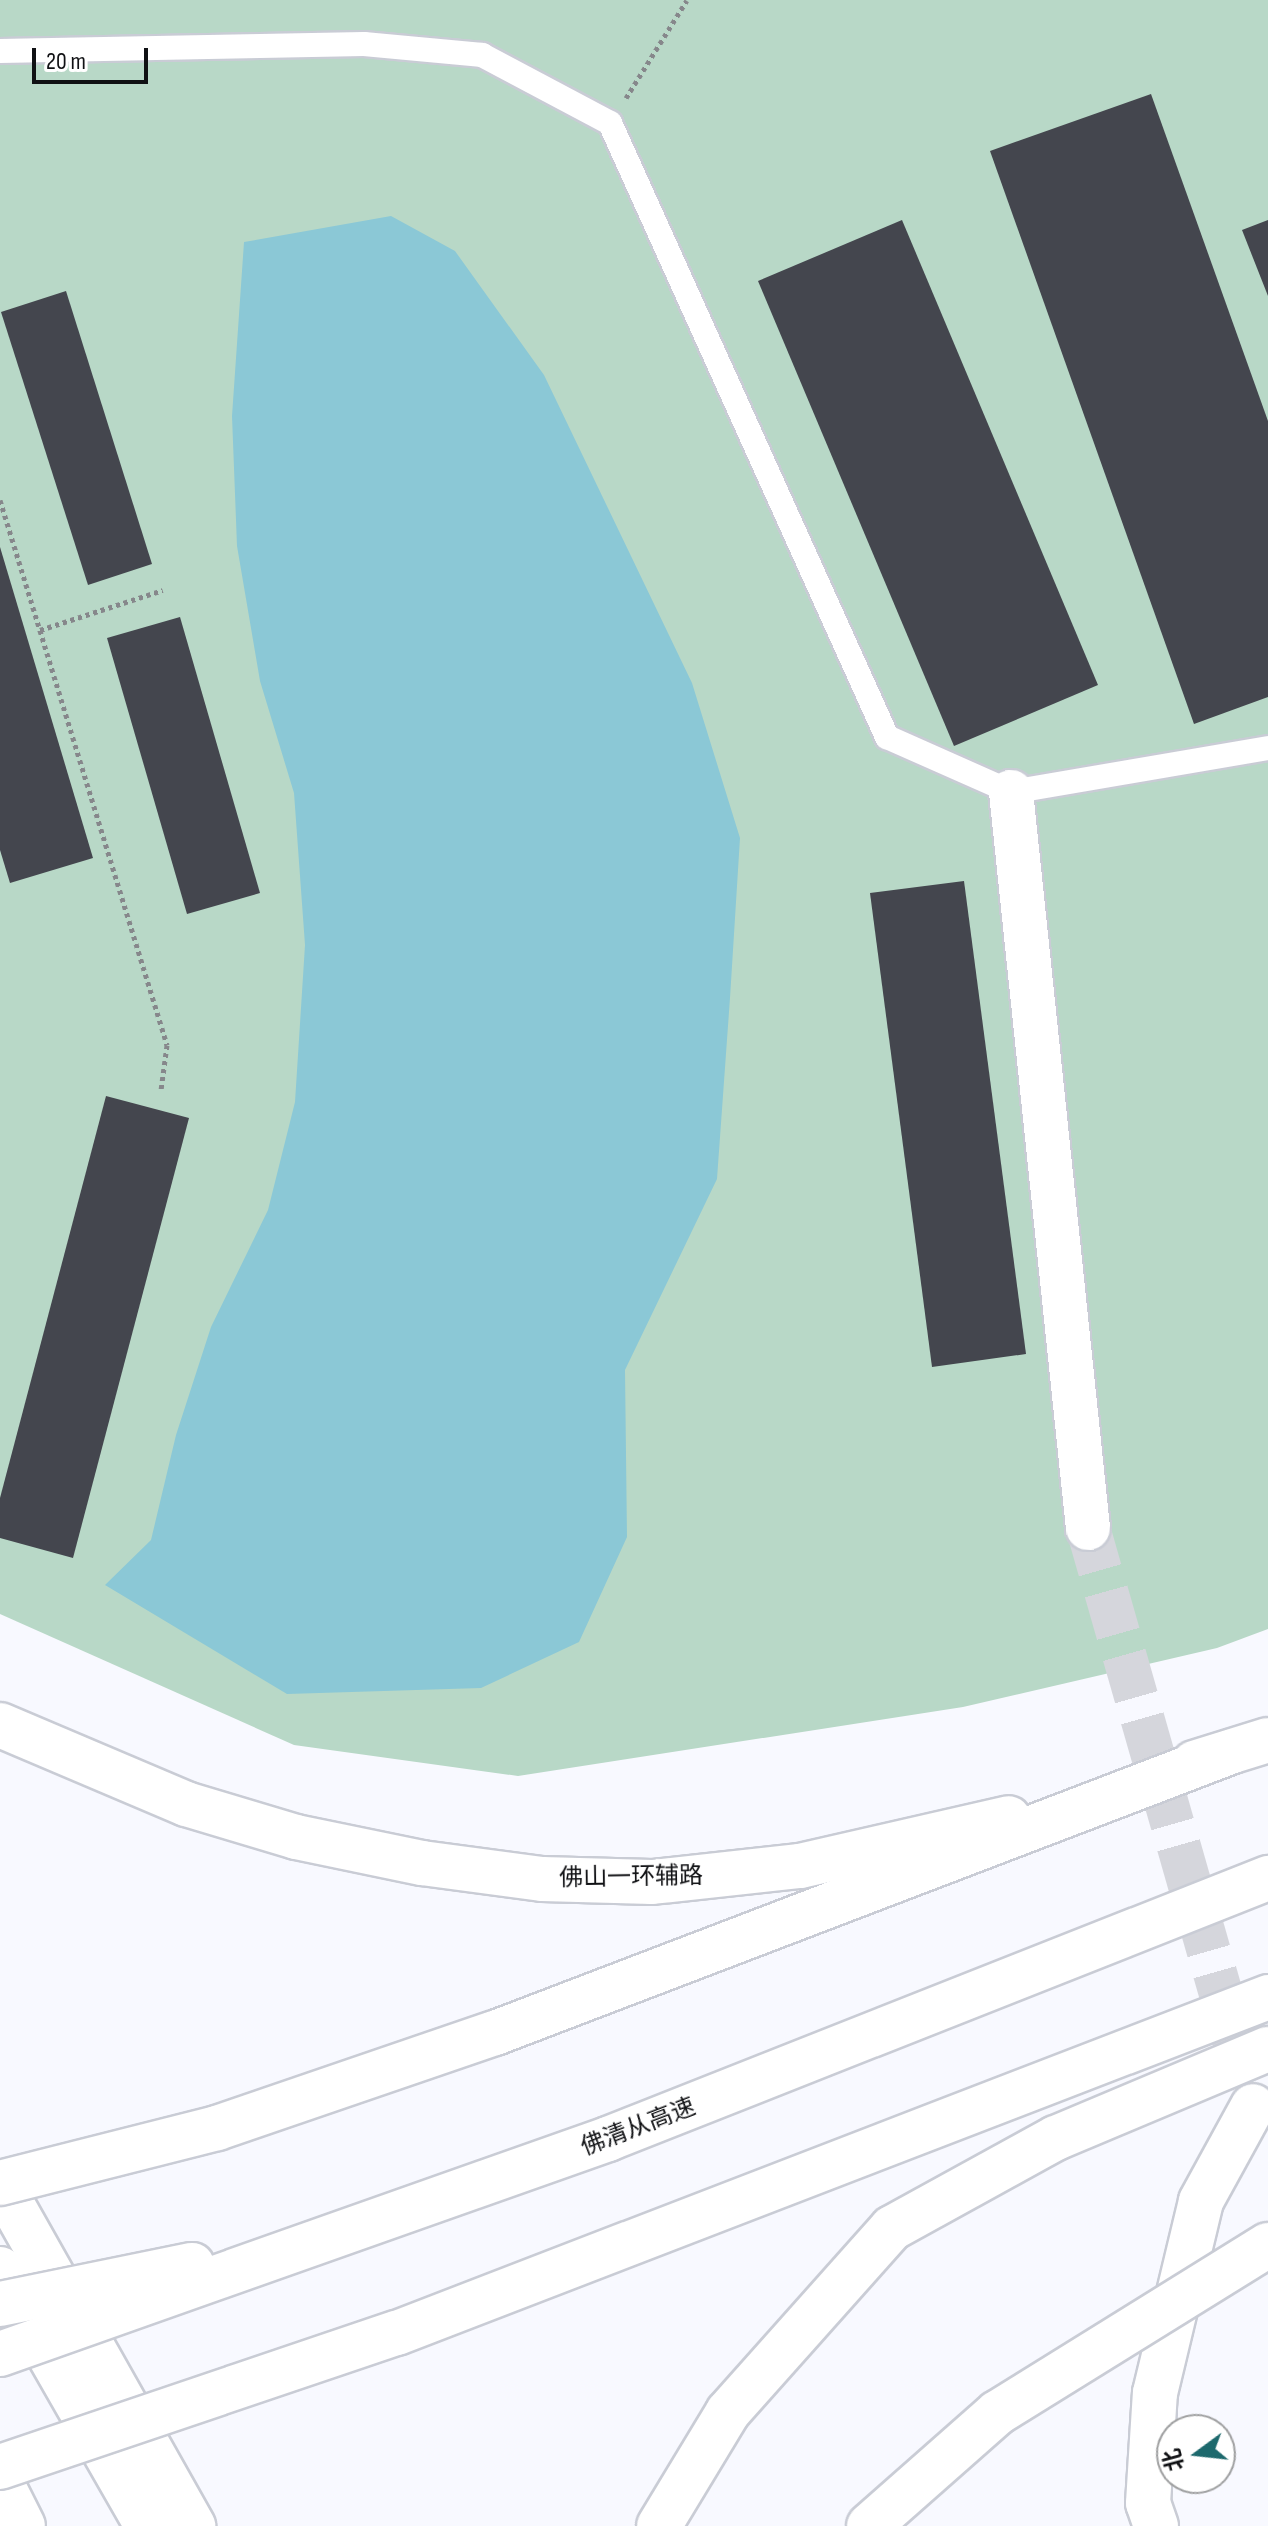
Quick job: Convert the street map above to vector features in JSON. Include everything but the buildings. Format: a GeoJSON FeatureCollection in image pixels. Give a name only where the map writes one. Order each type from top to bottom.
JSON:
{"type":"FeatureCollection","features":[{"type":"Feature","properties":{"kind":"main road"},"geometry":{"type":"LineString","coordinates":[[1011,792],[1088,1528]]}},
{"type":"Feature","properties":{"kind":"main road","name":"佛山一环辅路"},"geometry":{"type":"LineString","coordinates":[[0,1725],[186,1804],[296,1837],[422,1863],[542,1879],[652,1882],[800,1866],[947,1836],[1249,1746]]}},
{"type":"Feature","properties":{"kind":"main road"},"geometry":{"type":"LineString","coordinates":[[193,2526],[0,2183],[217,2128],[495,2033],[1249,1746]]}},
{"type":"Feature","properties":{"kind":"main road","name":"佛清从高速"},"geometry":{"type":"LineString","coordinates":[[0,2354],[367,2229],[1268,1878]]}},
{"type":"Feature","properties":{"kind":"main road"},"geometry":{"type":"LineString","coordinates":[[0,2467],[397,2333],[1268,1997]]}},
{"type":"Feature","properties":{"kind":"main road"},"geometry":{"type":"LineString","coordinates":[[659,2526],[728,2412],[892,2228],[1056,2138],[1268,2049]]}},
{"type":"Feature","properties":{"kind":"main road"},"geometry":{"type":"LineString","coordinates":[[1156,2526],[1148,2503],[1159,2379],[1201,2201],[1253,2106]]}},
{"type":"Feature","properties":{"kind":"main road"},"geometry":{"type":"LineString","coordinates":[[0,2304],[367,2229]]}},
{"type":"Feature","properties":{"kind":"main road"},"geometry":{"type":"LineString","coordinates":[[869,2526],[997,2413],[1268,2245]]}},
{"type":"Feature","properties":{"kind":"main road"},"geometry":{"type":"LineString","coordinates":[[0,2269],[147,2526]]}},
{"type":"Feature","properties":{"kind":"main road"},"geometry":{"type":"LineString","coordinates":[[0,2480],[23,2526]]}},
{"type":"Feature","properties":{"kind":"lane"},"geometry":{"type":"LineString","coordinates":[[0,51],[364,44],[482,55],[610,123],[887,737],[1011,792],[1268,748]]}},
{"type":"Feature","properties":{"kind":"path"},"geometry":{"type":"LineString","coordinates":[[610,123],[687,0]]}},
{"type":"Feature","properties":{"kind":"path"},"geometry":{"type":"LineString","coordinates":[[0,500],[167,1045],[161,1090]]}},
{"type":"Feature","properties":{"kind":"path"},"geometry":{"type":"LineString","coordinates":[[40,630],[163,590]]}},
{"type":"Feature","properties":{"kind":"green space"},"geometry":{"type":"Polygon","coordinates":[[[0,0],[1268,0],[1268,1629],[1217,1648],[963,1707],[518,1776],[294,1745],[0,1614],[0,0]]]}},
{"type":"Feature","properties":{"kind":"water"},"geometry":{"type":"Polygon","coordinates":[[[391,216],[455,251],[544,375],[692,683],[740,838],[730,998],[717,1179],[625,1370],[627,1537],[579,1642],[481,1688],[287,1694],[105,1585],[151,1540],[176,1435],[211,1327],[268,1210],[295,1102],[305,945],[294,793],[260,681],[237,546],[232,416],[244,242],[391,216]]]}},
{"type":"Feature","properties":{"kind":"tunnel"},"geometry":{"type":"LineString","coordinates":[[1088,1528],[1253,2106]]}}]}
